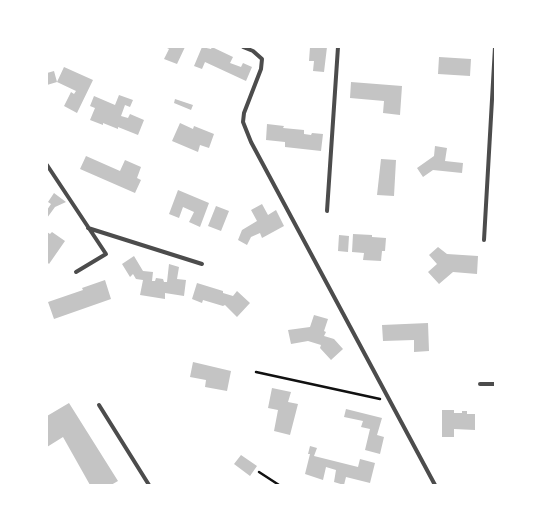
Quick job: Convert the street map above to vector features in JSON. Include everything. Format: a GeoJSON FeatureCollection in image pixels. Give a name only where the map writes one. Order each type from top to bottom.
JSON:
{"type":"FeatureCollection","features":[{"type":"Feature","properties":{"kind":"street"},"geometry":{"type":"LineString","coordinates":[[243,47],[253,51],[262,59],[261,69],[244,113],[243,122],[251,142],[435,485]]}},
{"type":"Feature","properties":{"kind":"street"},"geometry":{"type":"LineString","coordinates":[[327,212],[338,47]]}},
{"type":"Feature","properties":{"kind":"street"},"geometry":{"type":"LineString","coordinates":[[484,240],[494,47]]}},
{"type":"Feature","properties":{"kind":"street"},"geometry":{"type":"LineString","coordinates":[[47,165],[106,254],[76,272]]}},
{"type":"Feature","properties":{"kind":"street"},"geometry":{"type":"LineString","coordinates":[[88,228],[202,264]]}},
{"type":"Feature","properties":{"kind":"street"},"geometry":{"type":"LineString","coordinates":[[480,384],[495,384]]}},
{"type":"Feature","properties":{"kind":"street"},"geometry":{"type":"LineString","coordinates":[[99,406],[149,485]]}},
{"type":"Feature","properties":{"kind":"path"},"geometry":{"type":"LineString","coordinates":[[256,372],[390,401]]}},
{"type":"Feature","properties":{"kind":"path"},"geometry":{"type":"LineString","coordinates":[[259,472],[279,485]]}},
{"type":"Feature","properties":{"kind":"building"},"geometry":{"type":"Polygon","coordinates":[[[165,47],[185,47],[177,64],[164,59],[169,49],[165,47]]]}},
{"type":"Feature","properties":{"kind":"building"},"geometry":{"type":"Polygon","coordinates":[[[202,47],[211,49],[212,47],[233,57],[230,63],[241,67],[243,63],[252,67],[246,81],[205,62],[202,69],[194,66],[202,47]]]}},
{"type":"Feature","properties":{"kind":"building"},"geometry":{"type":"Polygon","coordinates":[[[310,47],[327,47],[324,72],[313,71],[314,61],[309,61],[310,47]]]}},
{"type":"Feature","properties":{"kind":"building"},"geometry":{"type":"Polygon","coordinates":[[[439,57],[471,59],[470,76],[438,74],[439,57]]]}},
{"type":"Feature","properties":{"kind":"building"},"geometry":{"type":"Polygon","coordinates":[[[64,67],[93,80],[77,113],[64,106],[71,92],[74,94],[76,91],[57,82],[64,67]]]}},
{"type":"Feature","properties":{"kind":"building"},"geometry":{"type":"Polygon","coordinates":[[[54,71],[57,82],[47,85],[47,73],[54,71]]]}},
{"type":"Feature","properties":{"kind":"building"},"geometry":{"type":"Polygon","coordinates":[[[351,82],[402,86],[400,115],[383,113],[384,101],[350,98],[351,82]]]}},
{"type":"Feature","properties":{"kind":"building"},"geometry":{"type":"Polygon","coordinates":[[[119,95],[133,100],[130,107],[125,105],[121,116],[128,118],[130,114],[144,120],[138,135],[118,127],[118,129],[90,120],[95,108],[90,106],[94,96],[115,105],[119,95]]]}},
{"type":"Feature","properties":{"kind":"building"},"geometry":{"type":"Polygon","coordinates":[[[175,99],[193,105],[191,110],[174,103],[175,99]]]}},
{"type":"Feature","properties":{"kind":"building"},"geometry":{"type":"Polygon","coordinates":[[[180,123],[193,129],[194,126],[214,134],[209,148],[200,145],[198,152],[172,141],[180,123]]]}},
{"type":"Feature","properties":{"kind":"building"},"geometry":{"type":"Polygon","coordinates":[[[267,124],[284,126],[283,128],[304,130],[304,134],[323,134],[321,151],[285,147],[285,142],[266,140],[267,124]]]}},
{"type":"Feature","properties":{"kind":"building"},"geometry":{"type":"Polygon","coordinates":[[[435,146],[447,148],[445,161],[463,163],[462,173],[433,170],[423,177],[417,168],[434,156],[435,146]]]}},
{"type":"Feature","properties":{"kind":"building"},"geometry":{"type":"Polygon","coordinates":[[[86,156],[120,171],[125,160],[141,167],[137,178],[141,180],[135,193],[80,169],[86,156]]]}},
{"type":"Feature","properties":{"kind":"building"},"geometry":{"type":"Polygon","coordinates":[[[381,159],[396,160],[394,196],[377,195],[381,159]]]}},
{"type":"Feature","properties":{"kind":"building"},"geometry":{"type":"Polygon","coordinates":[[[178,190],[209,203],[200,227],[189,222],[194,212],[183,207],[179,218],[169,214],[178,190]]]}},
{"type":"Feature","properties":{"kind":"building"},"geometry":{"type":"Polygon","coordinates":[[[54,193],[66,202],[55,207],[47,218],[47,210],[51,204],[48,202],[54,193]]]}},
{"type":"Feature","properties":{"kind":"building"},"geometry":{"type":"Polygon","coordinates":[[[262,204],[268,215],[276,210],[284,226],[262,238],[260,233],[251,237],[247,245],[238,240],[242,230],[257,221],[251,210],[262,204]]]}},
{"type":"Feature","properties":{"kind":"building"},"geometry":{"type":"Polygon","coordinates":[[[216,206],[229,211],[221,231],[208,226],[216,206]]]}},
{"type":"Feature","properties":{"kind":"building"},"geometry":{"type":"Polygon","coordinates":[[[47,232],[50,234],[52,232],[65,241],[49,264],[47,262],[47,232]]]}},
{"type":"Feature","properties":{"kind":"building"},"geometry":{"type":"Polygon","coordinates":[[[353,234],[372,235],[372,237],[386,238],[385,251],[382,251],[381,261],[363,260],[364,253],[352,252],[353,234]]]}},
{"type":"Feature","properties":{"kind":"building"},"geometry":{"type":"Polygon","coordinates":[[[339,235],[349,236],[348,252],[338,251],[339,235]]]}},
{"type":"Feature","properties":{"kind":"building"},"geometry":{"type":"Polygon","coordinates":[[[438,247],[447,254],[478,256],[477,274],[453,272],[439,284],[428,272],[437,264],[429,255],[438,247]]]}},
{"type":"Feature","properties":{"kind":"building"},"geometry":{"type":"Polygon","coordinates":[[[134,256],[143,271],[153,272],[152,281],[155,281],[156,278],[163,279],[164,282],[167,282],[169,264],[179,267],[177,279],[186,280],[184,296],[165,293],[165,299],[140,295],[143,280],[136,279],[133,274],[130,277],[122,264],[134,256]]]}},
{"type":"Feature","properties":{"kind":"building"},"geometry":{"type":"Polygon","coordinates":[[[105,280],[111,299],[54,319],[48,302],[83,290],[82,288],[105,280]]]}},
{"type":"Feature","properties":{"kind":"building"},"geometry":{"type":"Polygon","coordinates":[[[197,283],[223,291],[223,293],[233,296],[237,291],[250,303],[237,317],[225,305],[223,306],[203,300],[202,303],[192,299],[197,283]]]}},
{"type":"Feature","properties":{"kind":"building"},"geometry":{"type":"Polygon","coordinates":[[[314,315],[328,319],[324,336],[334,339],[343,349],[331,360],[320,348],[321,345],[308,341],[291,344],[288,330],[310,327],[314,315]]]}},
{"type":"Feature","properties":{"kind":"building"},"geometry":{"type":"Polygon","coordinates":[[[428,323],[429,351],[414,352],[414,340],[383,341],[382,325],[428,323]]]}},
{"type":"Feature","properties":{"kind":"building"},"geometry":{"type":"Polygon","coordinates":[[[193,362],[231,371],[227,391],[205,387],[206,380],[190,377],[193,362]]]}},
{"type":"Feature","properties":{"kind":"building"},"geometry":{"type":"Polygon","coordinates":[[[272,388],[291,392],[288,402],[298,404],[290,435],[274,431],[278,410],[268,408],[272,388]]]}},
{"type":"Feature","properties":{"kind":"building"},"geometry":{"type":"Polygon","coordinates":[[[69,403],[118,481],[111,485],[90,485],[63,437],[47,447],[47,416],[69,403]]]}},
{"type":"Feature","properties":{"kind":"building"},"geometry":{"type":"Polygon","coordinates":[[[346,409],[382,418],[377,435],[384,437],[380,454],[365,450],[370,429],[361,427],[363,421],[344,417],[346,409]]]}},
{"type":"Feature","properties":{"kind":"building"},"geometry":{"type":"Polygon","coordinates":[[[442,410],[454,410],[454,413],[462,413],[462,411],[467,411],[467,414],[475,414],[475,430],[454,429],[454,437],[442,437],[442,410]]]}},
{"type":"Feature","properties":{"kind":"building"},"geometry":{"type":"Polygon","coordinates":[[[310,446],[317,448],[314,456],[358,467],[360,459],[375,463],[370,483],[346,477],[344,485],[334,482],[336,470],[326,467],[323,480],[305,474],[310,454],[308,454],[310,446]]]}},
{"type":"Feature","properties":{"kind":"building"},"geometry":{"type":"Polygon","coordinates":[[[241,455],[257,466],[250,476],[234,464],[241,455]]]}}]}
